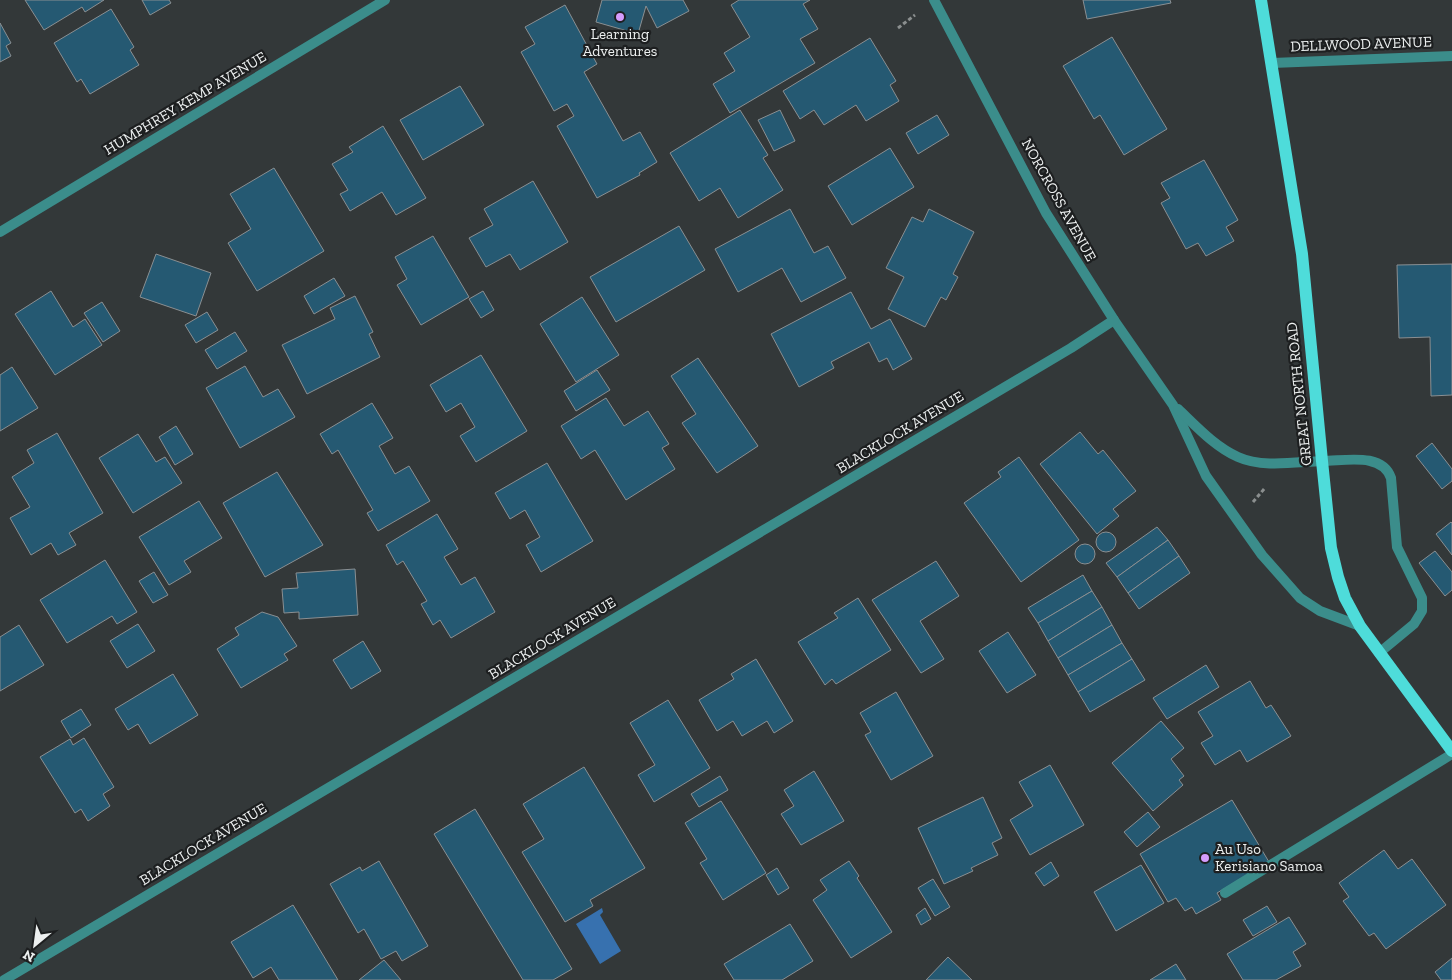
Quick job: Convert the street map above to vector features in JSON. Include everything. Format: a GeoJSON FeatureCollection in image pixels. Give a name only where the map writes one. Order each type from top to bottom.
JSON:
{"type":"FeatureCollection","features":[{"type":"Feature","properties":{"kind":"main road","name":"GREAT NORTH ROAD"},"geometry":{"type":"LineString","coordinates":[[1261,0],[1302,254],[1331,548],[1338,577],[1345,598],[1360,626],[1452,753]]}},
{"type":"Feature","properties":{"kind":"street","name":"HUMPHREY KEMP AVENUE"},"geometry":{"type":"LineString","coordinates":[[0,232],[385,0]]}},
{"type":"Feature","properties":{"kind":"street","name":"NORCROSS AVENUE"},"geometry":{"type":"LineString","coordinates":[[934,0],[1046,213],[1114,320],[1173,406],[1206,476],[1262,555],[1300,598],[1320,611],[1360,626]]}},
{"type":"Feature","properties":{"kind":"street","name":"DELLWOOD AVENUE"},"geometry":{"type":"LineString","coordinates":[[1272,63],[1452,56]]}},
{"type":"Feature","properties":{"kind":"street","name":"BLACKLOCK AVENUE"},"geometry":{"type":"LineString","coordinates":[[4,980],[1054,358],[1114,320]]}},
{"type":"Feature","properties":{"kind":"street","name":"NORCROSS AVENUE"},"geometry":{"type":"LineString","coordinates":[[1173,406],[1217,444],[1238,458],[1271,463],[1377,461],[1388,469],[1391,478],[1397,546],[1422,598],[1422,611],[1414,624],[1379,653]]}},
{"type":"Feature","properties":{"kind":"street"},"geometry":{"type":"LineString","coordinates":[[1225,893],[1452,753]]}},
{"type":"Feature","properties":{"kind":"path"},"geometry":{"type":"LineString","coordinates":[[1250,504],[1268,484]]}},
{"type":"Feature","properties":{"kind":"water"},"geometry":{"type":"Polygon","coordinates":[[[602,908],[603,912],[600,915],[621,951],[600,964],[576,924],[602,908]]]}},
{"type":"Feature","properties":{"kind":"building"},"geometry":{"type":"Polygon","coordinates":[[[25,0],[104,0],[85,12],[82,7],[44,30],[25,0]]]}},
{"type":"Feature","properties":{"kind":"building"},"geometry":{"type":"Polygon","coordinates":[[[142,0],[169,0],[171,3],[150,15],[142,0]]]}},
{"type":"Feature","properties":{"kind":"building","name":"Learning Adventures"},"geometry":{"type":"Polygon","coordinates":[[[602,0],[683,0],[689,11],[657,28],[646,6],[638,34],[596,22],[602,0]]]}},
{"type":"Feature","properties":{"kind":"building"},"geometry":{"type":"Polygon","coordinates":[[[739,0],[810,0],[803,4],[818,29],[800,39],[815,63],[730,113],[713,84],[735,71],[724,53],[750,37],[731,5],[739,0]]]}},
{"type":"Feature","properties":{"kind":"building"},"geometry":{"type":"Polygon","coordinates":[[[1083,0],[1170,0],[1171,3],[1087,19],[1083,0]]]}},
{"type":"Feature","properties":{"kind":"building"},"geometry":{"type":"Polygon","coordinates":[[[565,5],[597,64],[584,72],[623,141],[640,132],[657,162],[639,173],[640,175],[597,198],[557,126],[574,116],[567,104],[554,111],[521,52],[535,44],[525,27],[565,5]]]}},
{"type":"Feature","properties":{"kind":"building"},"geometry":{"type":"Polygon","coordinates":[[[111,9],[134,47],[130,50],[139,65],[90,94],[81,79],[77,82],[54,43],[111,9]]]}},
{"type":"Feature","properties":{"kind":"building"},"geometry":{"type":"Polygon","coordinates":[[[0,23],[11,43],[6,46],[11,56],[0,62],[0,23]]]}},
{"type":"Feature","properties":{"kind":"building"},"geometry":{"type":"Polygon","coordinates":[[[1112,37],[1167,129],[1124,155],[1100,115],[1094,119],[1063,66],[1112,37]]]}},
{"type":"Feature","properties":{"kind":"building"},"geometry":{"type":"Polygon","coordinates":[[[870,38],[896,81],[890,85],[899,101],[866,121],[856,105],[824,125],[814,110],[800,119],[783,91],[870,38]]]}},
{"type":"Feature","properties":{"kind":"building"},"geometry":{"type":"Polygon","coordinates":[[[460,86],[484,125],[423,160],[400,120],[460,86]]]}},
{"type":"Feature","properties":{"kind":"building"},"geometry":{"type":"Polygon","coordinates":[[[740,110],[768,155],[763,158],[783,190],[738,218],[720,188],[699,201],[670,153],[740,110]]]}},
{"type":"Feature","properties":{"kind":"building"},"geometry":{"type":"Polygon","coordinates":[[[780,110],[795,141],[774,151],[758,120],[780,110]]]}},
{"type":"Feature","properties":{"kind":"building"},"geometry":{"type":"Polygon","coordinates":[[[937,115],[949,135],[918,154],[906,133],[937,115]]]}},
{"type":"Feature","properties":{"kind":"building"},"geometry":{"type":"Polygon","coordinates":[[[383,126],[426,198],[396,215],[382,192],[350,211],[340,194],[348,190],[332,164],[353,152],[349,147],[383,126]]]}},
{"type":"Feature","properties":{"kind":"building"},"geometry":{"type":"Polygon","coordinates":[[[890,148],[914,187],[852,225],[828,186],[890,148]]]}},
{"type":"Feature","properties":{"kind":"building"},"geometry":{"type":"Polygon","coordinates":[[[1204,160],[1238,220],[1226,227],[1234,241],[1206,256],[1198,243],[1186,249],[1161,203],[1170,198],[1161,183],[1204,160]]]}},
{"type":"Feature","properties":{"kind":"building"},"geometry":{"type":"Polygon","coordinates":[[[274,168],[324,251],[257,291],[228,243],[251,229],[230,194],[274,168]]]}},
{"type":"Feature","properties":{"kind":"building"},"geometry":{"type":"Polygon","coordinates":[[[533,181],[568,242],[520,270],[510,254],[486,267],[469,238],[493,225],[484,209],[533,181]]]}},
{"type":"Feature","properties":{"kind":"building"},"geometry":{"type":"Polygon","coordinates":[[[790,209],[814,253],[828,246],[846,278],[801,302],[782,268],[738,292],[715,249],[790,209]]]}},
{"type":"Feature","properties":{"kind":"building"},"geometry":{"type":"Polygon","coordinates":[[[929,209],[974,232],[953,274],[958,277],[946,300],[941,297],[925,327],[888,309],[904,277],[886,268],[912,217],[923,222],[929,209]]]}},
{"type":"Feature","properties":{"kind":"building"},"geometry":{"type":"Polygon","coordinates":[[[679,226],[705,270],[616,322],[590,277],[679,226]]]}},
{"type":"Feature","properties":{"kind":"building"},"geometry":{"type":"Polygon","coordinates":[[[433,236],[469,297],[421,325],[397,285],[407,279],[395,257],[433,236]]]}},
{"type":"Feature","properties":{"kind":"building"},"geometry":{"type":"Polygon","coordinates":[[[156,254],[211,273],[196,316],[140,297],[156,254]]]}},
{"type":"Feature","properties":{"kind":"building"},"geometry":{"type":"Polygon","coordinates":[[[1452,264],[1452,395],[1431,396],[1430,337],[1399,338],[1397,265],[1452,264]]]}},
{"type":"Feature","properties":{"kind":"building"},"geometry":{"type":"Polygon","coordinates":[[[334,278],[345,296],[314,314],[304,296],[334,278]]]}},
{"type":"Feature","properties":{"kind":"building"},"geometry":{"type":"Polygon","coordinates":[[[51,291],[73,327],[85,319],[102,345],[55,375],[15,314],[51,291]]]}},
{"type":"Feature","properties":{"kind":"building"},"geometry":{"type":"Polygon","coordinates":[[[483,291],[494,310],[481,318],[469,299],[483,291]]]}},
{"type":"Feature","properties":{"kind":"building"},"geometry":{"type":"Polygon","coordinates":[[[851,292],[871,329],[890,319],[912,359],[893,370],[887,358],[879,362],[869,342],[831,362],[834,368],[799,387],[771,334],[851,292]]]}},
{"type":"Feature","properties":{"kind":"building"},"geometry":{"type":"Polygon","coordinates":[[[355,296],[373,332],[369,334],[380,357],[307,394],[282,345],[335,319],[330,308],[355,296]]]}},
{"type":"Feature","properties":{"kind":"building"},"geometry":{"type":"Polygon","coordinates":[[[582,297],[619,355],[576,382],[540,324],[582,297]]]}},
{"type":"Feature","properties":{"kind":"building"},"geometry":{"type":"Polygon","coordinates":[[[102,302],[120,331],[103,342],[84,313],[102,302]]]}},
{"type":"Feature","properties":{"kind":"building"},"geometry":{"type":"Polygon","coordinates":[[[207,312],[218,330],[196,343],[185,325],[207,312]]]}},
{"type":"Feature","properties":{"kind":"building"},"geometry":{"type":"Polygon","coordinates":[[[235,332],[247,351],[217,369],[205,350],[235,332]]]}},
{"type":"Feature","properties":{"kind":"building"},"geometry":{"type":"Polygon","coordinates":[[[481,355],[527,431],[476,462],[460,436],[475,427],[461,403],[446,412],[430,385],[481,355]]]}},
{"type":"Feature","properties":{"kind":"building"},"geometry":{"type":"Polygon","coordinates":[[[698,358],[758,446],[717,473],[682,423],[696,414],[671,376],[698,358]]]}},
{"type":"Feature","properties":{"kind":"building"},"geometry":{"type":"Polygon","coordinates":[[[245,366],[263,397],[278,389],[295,417],[240,448],[206,388],[245,366]]]}},
{"type":"Feature","properties":{"kind":"building"},"geometry":{"type":"Polygon","coordinates":[[[12,367],[38,408],[0,431],[0,375],[12,367]]]}},
{"type":"Feature","properties":{"kind":"building"},"geometry":{"type":"Polygon","coordinates":[[[597,370],[610,390],[576,411],[564,391],[597,370]]]}},
{"type":"Feature","properties":{"kind":"building"},"geometry":{"type":"Polygon","coordinates":[[[606,398],[624,426],[648,411],[669,444],[662,448],[675,469],[626,500],[595,450],[581,459],[561,426],[606,398]]]}},
{"type":"Feature","properties":{"kind":"building"},"geometry":{"type":"Polygon","coordinates":[[[372,403],[393,438],[379,446],[395,474],[409,466],[430,501],[378,531],[367,513],[373,510],[338,450],[332,454],[320,434],[372,403]]]}},
{"type":"Feature","properties":{"kind":"building"},"geometry":{"type":"Polygon","coordinates":[[[176,426],[193,454],[175,465],[159,437],[176,426]]]}},
{"type":"Feature","properties":{"kind":"building"},"geometry":{"type":"Polygon","coordinates":[[[1080,432],[1098,454],[1103,450],[1136,491],[1113,509],[1119,516],[1097,534],[1040,464],[1080,432]]]}},
{"type":"Feature","properties":{"kind":"building"},"geometry":{"type":"Polygon","coordinates":[[[57,433],[103,513],[69,533],[76,545],[58,555],[51,543],[31,555],[10,518],[30,507],[12,477],[34,463],[27,450],[57,433]]]}},
{"type":"Feature","properties":{"kind":"building"},"geometry":{"type":"Polygon","coordinates":[[[138,434],[156,462],[165,457],[182,483],[133,513],[99,458],[138,434]]]}},
{"type":"Feature","properties":{"kind":"building"},"geometry":{"type":"Polygon","coordinates":[[[1432,443],[1452,469],[1452,481],[1442,489],[1416,456],[1432,443]]]}},
{"type":"Feature","properties":{"kind":"building"},"geometry":{"type":"Polygon","coordinates":[[[1019,457],[1079,540],[1021,582],[964,503],[1001,477],[998,472],[1019,457]]]}},
{"type":"Feature","properties":{"kind":"building"},"geometry":{"type":"Polygon","coordinates":[[[547,463],[593,541],[541,572],[526,545],[540,537],[525,510],[510,519],[495,493],[547,463]]]}},
{"type":"Feature","properties":{"kind":"building"},"geometry":{"type":"Polygon","coordinates":[[[277,472],[323,545],[265,577],[223,503],[277,472]]]}},
{"type":"Feature","properties":{"kind":"building"},"geometry":{"type":"Polygon","coordinates":[[[199,501],[222,538],[184,561],[191,572],[169,585],[139,537],[199,501]]]}},
{"type":"Feature","properties":{"kind":"building"},"geometry":{"type":"Polygon","coordinates":[[[437,514],[458,549],[444,557],[461,585],[475,577],[495,612],[451,638],[440,620],[433,625],[421,604],[427,601],[403,561],[397,565],[386,545],[437,514]]]}},
{"type":"Feature","properties":{"kind":"building"},"geometry":{"type":"Polygon","coordinates":[[[1452,523],[1452,555],[1436,534],[1452,523]]]}},
{"type":"Feature","properties":{"kind":"building"},"geometry":{"type":"Polygon","coordinates":[[[1157,527],[1168,540],[1117,577],[1106,563],[1157,527]]]}},
{"type":"Feature","properties":{"kind":"building"},"geometry":{"type":"Polygon","coordinates":[[[1106,532],[1113,535],[1116,542],[1113,549],[1106,552],[1099,549],[1096,542],[1099,535],[1106,532]]]}},
{"type":"Feature","properties":{"kind":"building"},"geometry":{"type":"Polygon","coordinates":[[[1168,540],[1179,556],[1128,593],[1117,577],[1168,540]]]}},
{"type":"Feature","properties":{"kind":"building"},"geometry":{"type":"Polygon","coordinates":[[[1085,544],[1092,547],[1095,554],[1092,561],[1085,564],[1078,561],[1075,554],[1078,547],[1085,544]]]}},
{"type":"Feature","properties":{"kind":"building"},"geometry":{"type":"Polygon","coordinates":[[[1435,551],[1452,572],[1452,590],[1445,596],[1419,563],[1435,551]]]}},
{"type":"Feature","properties":{"kind":"building"},"geometry":{"type":"Polygon","coordinates":[[[1179,556],[1190,573],[1139,609],[1128,593],[1179,556]]]}},
{"type":"Feature","properties":{"kind":"building"},"geometry":{"type":"Polygon","coordinates":[[[105,560],[137,612],[117,624],[112,616],[67,643],[40,600],[105,560]]]}},
{"type":"Feature","properties":{"kind":"building"},"geometry":{"type":"Polygon","coordinates":[[[936,561],[959,596],[920,621],[944,659],[921,673],[872,600],[936,561]]]}},
{"type":"Feature","properties":{"kind":"building"},"geometry":{"type":"Polygon","coordinates":[[[355,569],[358,615],[299,619],[299,612],[284,613],[282,589],[298,588],[296,573],[355,569]]]}},
{"type":"Feature","properties":{"kind":"building"},"geometry":{"type":"Polygon","coordinates":[[[154,572],[168,595],[153,603],[139,581],[154,572]]]}},
{"type":"Feature","properties":{"kind":"building"},"geometry":{"type":"Polygon","coordinates":[[[1083,575],[1092,591],[1038,623],[1028,608],[1083,575]]]}},
{"type":"Feature","properties":{"kind":"building"},"geometry":{"type":"Polygon","coordinates":[[[1092,591],[1102,607],[1048,641],[1038,623],[1092,591]]]}},
{"type":"Feature","properties":{"kind":"building"},"geometry":{"type":"Polygon","coordinates":[[[858,598],[891,650],[836,684],[832,679],[825,685],[798,642],[838,618],[834,613],[858,598]]]}},
{"type":"Feature","properties":{"kind":"building"},"geometry":{"type":"Polygon","coordinates":[[[1102,607],[1112,625],[1058,658],[1048,641],[1102,607]]]}},
{"type":"Feature","properties":{"kind":"building"},"geometry":{"type":"Polygon","coordinates":[[[262,612],[278,617],[297,646],[284,654],[288,660],[241,688],[217,649],[239,635],[235,628],[262,612]]]}},
{"type":"Feature","properties":{"kind":"building"},"geometry":{"type":"Polygon","coordinates":[[[138,624],[155,651],[127,668],[110,641],[138,624]]]}},
{"type":"Feature","properties":{"kind":"building"},"geometry":{"type":"Polygon","coordinates":[[[19,625],[44,665],[0,691],[0,637],[19,625]]]}},
{"type":"Feature","properties":{"kind":"building"},"geometry":{"type":"Polygon","coordinates":[[[1112,625],[1122,643],[1068,675],[1058,658],[1112,625]]]}},
{"type":"Feature","properties":{"kind":"building"},"geometry":{"type":"Polygon","coordinates":[[[1008,632],[1036,675],[1007,693],[979,651],[1008,632]]]}},
{"type":"Feature","properties":{"kind":"building"},"geometry":{"type":"Polygon","coordinates":[[[363,641],[381,671],[351,689],[333,660],[363,641]]]}},
{"type":"Feature","properties":{"kind":"building"},"geometry":{"type":"Polygon","coordinates":[[[1122,643],[1132,659],[1078,692],[1068,675],[1122,643]]]}},
{"type":"Feature","properties":{"kind":"building"},"geometry":{"type":"Polygon","coordinates":[[[756,659],[793,721],[774,733],[767,721],[742,736],[733,721],[717,731],[699,700],[734,679],[731,674],[756,659]]]}},
{"type":"Feature","properties":{"kind":"building"},"geometry":{"type":"Polygon","coordinates":[[[1132,659],[1145,680],[1090,712],[1078,692],[1132,659]]]}},
{"type":"Feature","properties":{"kind":"building"},"geometry":{"type":"Polygon","coordinates":[[[1206,665],[1219,687],[1167,719],[1153,698],[1206,665]]]}},
{"type":"Feature","properties":{"kind":"building"},"geometry":{"type":"Polygon","coordinates":[[[173,674],[198,715],[150,744],[138,724],[128,730],[115,709],[173,674]]]}},
{"type":"Feature","properties":{"kind":"building"},"geometry":{"type":"Polygon","coordinates":[[[1250,681],[1266,708],[1271,705],[1291,736],[1247,762],[1240,750],[1215,765],[1201,743],[1213,736],[1198,712],[1250,681]]]}},
{"type":"Feature","properties":{"kind":"building"},"geometry":{"type":"Polygon","coordinates":[[[896,692],[933,756],[891,780],[865,735],[871,732],[860,713],[896,692]]]}},
{"type":"Feature","properties":{"kind":"building"},"geometry":{"type":"Polygon","coordinates":[[[668,700],[710,768],[654,802],[638,775],[655,765],[630,723],[668,700]]]}},
{"type":"Feature","properties":{"kind":"building"},"geometry":{"type":"Polygon","coordinates":[[[81,709],[91,725],[71,738],[61,721],[81,709]]]}},
{"type":"Feature","properties":{"kind":"building"},"geometry":{"type":"Polygon","coordinates":[[[1161,721],[1184,748],[1171,759],[1184,776],[1179,780],[1183,785],[1153,811],[1112,763],[1161,721]]]}},
{"type":"Feature","properties":{"kind":"building"},"geometry":{"type":"Polygon","coordinates":[[[84,738],[114,787],[103,794],[110,806],[88,821],[81,809],[75,813],[40,757],[70,739],[73,745],[84,738]]]}},
{"type":"Feature","properties":{"kind":"building"},"geometry":{"type":"Polygon","coordinates":[[[1050,765],[1084,825],[1030,855],[1010,820],[1033,806],[1019,782],[1050,765]]]}},
{"type":"Feature","properties":{"kind":"building"},"geometry":{"type":"Polygon","coordinates":[[[584,767],[645,868],[590,900],[593,906],[565,922],[522,852],[544,839],[523,804],[584,767]]]}},
{"type":"Feature","properties":{"kind":"building"},"geometry":{"type":"Polygon","coordinates":[[[814,771],[844,821],[801,845],[781,814],[794,806],[784,790],[814,771]]]}},
{"type":"Feature","properties":{"kind":"building"},"geometry":{"type":"Polygon","coordinates":[[[720,776],[728,790],[699,807],[691,794],[720,776]]]}},
{"type":"Feature","properties":{"kind":"building"},"geometry":{"type":"Polygon","coordinates":[[[983,797],[1002,838],[992,843],[998,855],[971,868],[973,871],[944,884],[918,828],[983,797]]]}},
{"type":"Feature","properties":{"kind":"building","name":"Au Uso Kerisiano Samoa"},"geometry":{"type":"Polygon","coordinates":[[[1232,800],[1269,862],[1217,893],[1221,900],[1196,914],[1192,907],[1185,911],[1176,898],[1168,902],[1140,854],[1232,800]]]}},
{"type":"Feature","properties":{"kind":"building"},"geometry":{"type":"Polygon","coordinates":[[[721,801],[766,873],[723,900],[700,863],[707,859],[685,823],[721,801]]]}},
{"type":"Feature","properties":{"kind":"building"},"geometry":{"type":"Polygon","coordinates":[[[475,809],[572,969],[553,980],[523,980],[434,834],[475,809]]]}},
{"type":"Feature","properties":{"kind":"building"},"geometry":{"type":"Polygon","coordinates":[[[1148,812],[1160,827],[1137,847],[1124,832],[1148,812]]]}},
{"type":"Feature","properties":{"kind":"building"},"geometry":{"type":"Polygon","coordinates":[[[1384,850],[1398,869],[1412,859],[1446,905],[1386,949],[1374,933],[1369,936],[1343,901],[1349,897],[1339,883],[1384,850]]]}},
{"type":"Feature","properties":{"kind":"building"},"geometry":{"type":"Polygon","coordinates":[[[379,861],[428,946],[402,961],[396,951],[381,959],[364,929],[358,933],[330,884],[360,867],[362,871],[379,861]]]}},
{"type":"Feature","properties":{"kind":"building"},"geometry":{"type":"Polygon","coordinates":[[[849,861],[859,876],[857,878],[892,932],[851,958],[813,900],[827,890],[820,880],[849,861]]]}},
{"type":"Feature","properties":{"kind":"building"},"geometry":{"type":"Polygon","coordinates":[[[1051,862],[1059,876],[1044,886],[1035,873],[1051,862]]]}},
{"type":"Feature","properties":{"kind":"building"},"geometry":{"type":"Polygon","coordinates":[[[1141,865],[1164,903],[1116,931],[1094,892],[1141,865]]]}},
{"type":"Feature","properties":{"kind":"building"},"geometry":{"type":"Polygon","coordinates":[[[777,868],[789,888],[778,895],[766,875],[777,868]]]}},
{"type":"Feature","properties":{"kind":"building"},"geometry":{"type":"Polygon","coordinates":[[[933,879],[950,907],[935,916],[918,888],[933,879]]]}},
{"type":"Feature","properties":{"kind":"building"},"geometry":{"type":"Polygon","coordinates":[[[293,905],[338,980],[279,980],[271,967],[253,978],[231,942],[293,905]]]}},
{"type":"Feature","properties":{"kind":"building"},"geometry":{"type":"Polygon","coordinates":[[[1267,906],[1277,922],[1253,936],[1243,920],[1267,906]]]}},
{"type":"Feature","properties":{"kind":"building"},"geometry":{"type":"Polygon","coordinates":[[[925,908],[931,919],[921,925],[916,915],[925,908]]]}},
{"type":"Feature","properties":{"kind":"building"},"geometry":{"type":"Polygon","coordinates":[[[1289,917],[1306,944],[1293,952],[1301,966],[1276,980],[1243,980],[1227,954],[1289,917]]]}},
{"type":"Feature","properties":{"kind":"building"},"geometry":{"type":"Polygon","coordinates":[[[790,924],[813,961],[782,980],[734,980],[724,964],[790,924]]]}},
{"type":"Feature","properties":{"kind":"building"},"geometry":{"type":"Polygon","coordinates":[[[948,957],[972,980],[926,980],[948,957]]]}},
{"type":"Feature","properties":{"kind":"building"},"geometry":{"type":"Polygon","coordinates":[[[1452,958],[1452,980],[1441,980],[1435,972],[1452,958]]]}},
{"type":"Feature","properties":{"kind":"building"},"geometry":{"type":"Polygon","coordinates":[[[384,960],[401,980],[359,980],[384,960]]]}},
{"type":"Feature","properties":{"kind":"building"},"geometry":{"type":"Polygon","coordinates":[[[1176,964],[1186,980],[1150,980],[1176,964]]]}},
{"type":"Feature","properties":{"kind":"place","name":"Learning Adventures"},"geometry":{"type":"Point","coordinates":[620,17]}},
{"type":"Feature","properties":{"kind":"place","name":"Au Uso Kerisiano Samoa"},"geometry":{"type":"Point","coordinates":[1205,858]}}]}
